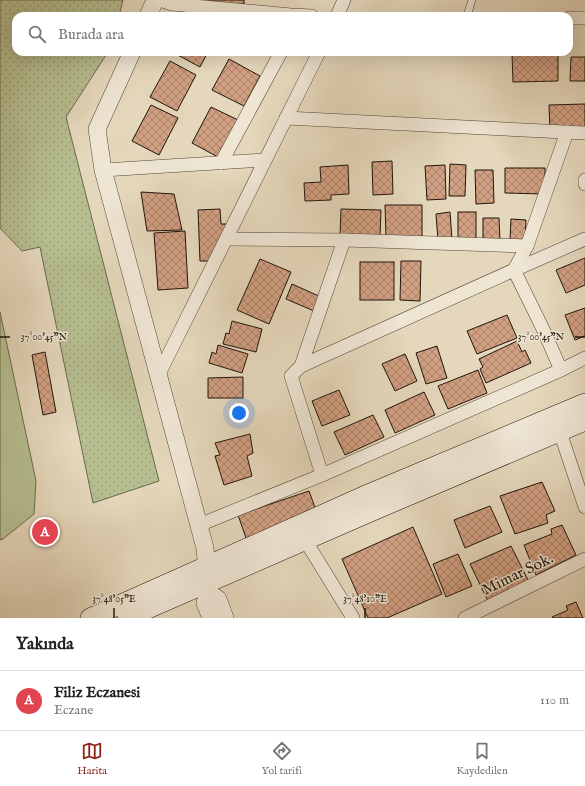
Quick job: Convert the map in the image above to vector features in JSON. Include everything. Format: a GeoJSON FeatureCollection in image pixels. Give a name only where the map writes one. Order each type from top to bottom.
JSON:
{"type":"FeatureCollection","features":[{"type":"Feature","properties":{"kind":"main road"},"geometry":{"type":"LineString","coordinates":[[90,618],[208,580],[359,499],[585,402]]}},
{"type":"Feature","properties":{"kind":"main road"},"geometry":{"type":"LineString","coordinates":[[127,618],[208,580],[585,421]]}},
{"type":"Feature","properties":{"kind":"street"},"geometry":{"type":"LineString","coordinates":[[150,12],[155,0]]}},
{"type":"Feature","properties":{"kind":"street"},"geometry":{"type":"LineString","coordinates":[[160,0],[172,4],[260,12]]}},
{"type":"Feature","properties":{"kind":"street"},"geometry":{"type":"LineString","coordinates":[[339,12],[344,0]]}},
{"type":"Feature","properties":{"kind":"street"},"geometry":{"type":"LineString","coordinates":[[573,18],[585,18]]}},
{"type":"Feature","properties":{"kind":"street"},"geometry":{"type":"LineString","coordinates":[[130,56],[97,129],[103,170],[205,548],[208,580],[205,604],[211,618]]}},
{"type":"Feature","properties":{"kind":"street"},"geometry":{"type":"LineString","coordinates":[[221,163],[279,56]]}},
{"type":"Feature","properties":{"kind":"street"},"geometry":{"type":"LineString","coordinates":[[158,374],[317,56]]}},
{"type":"Feature","properties":{"kind":"street"},"geometry":{"type":"LineString","coordinates":[[286,118],[585,133]]}},
{"type":"Feature","properties":{"kind":"street"},"geometry":{"type":"LineString","coordinates":[[514,270],[527,246],[567,132]]}},
{"type":"Feature","properties":{"kind":"street"},"geometry":{"type":"LineString","coordinates":[[103,170],[265,160]]}},
{"type":"Feature","properties":{"kind":"street"},"geometry":{"type":"LineString","coordinates":[[226,239],[344,240],[527,246]]}},
{"type":"Feature","properties":{"kind":"street"},"geometry":{"type":"LineString","coordinates":[[301,366],[344,240]]}},
{"type":"Feature","properties":{"kind":"street"},"geometry":{"type":"LineString","coordinates":[[322,475],[291,376],[301,366],[514,270],[585,240]]}},
{"type":"Feature","properties":{"kind":"street"},"geometry":{"type":"LineString","coordinates":[[514,270],[561,370]]}},
{"type":"Feature","properties":{"kind":"street"},"geometry":{"type":"LineString","coordinates":[[199,525],[322,475],[561,370],[585,358]]}},
{"type":"Feature","properties":{"kind":"street"},"geometry":{"type":"LineString","coordinates":[[560,432],[585,507]]}},
{"type":"Feature","properties":{"kind":"street"},"geometry":{"type":"LineString","coordinates":[[305,540],[353,618]]}},
{"type":"Feature","properties":{"kind":"street","name":"Mimar Sok."},"geometry":{"type":"LineString","coordinates":[[465,618],[585,559]]}},
{"type":"Feature","properties":{"kind":"street"},"geometry":{"type":"LineString","coordinates":[[208,580],[218,599],[225,618]]}},
{"type":"Feature","properties":{"kind":"lane"},"geometry":{"type":"LineString","coordinates":[[469,12],[472,0]]}},
{"type":"Feature","properties":{"kind":"green space"},"geometry":{"type":"Polygon","coordinates":[[[0,0],[123,0],[120,12],[12,12],[12,56],[105,56],[66,117],[159,481],[93,503],[40,247],[22,251],[0,228],[0,0]]]}},
{"type":"Feature","properties":{"kind":"green space"},"geometry":{"type":"Polygon","coordinates":[[[0,312],[36,481],[34,514],[0,540],[0,312]]]}},
{"type":"Feature","properties":{"kind":"building"},"geometry":{"type":"Polygon","coordinates":[[[208,0],[244,0],[244,4],[208,5],[208,0]]]}},
{"type":"Feature","properties":{"kind":"building"},"geometry":{"type":"Polygon","coordinates":[[[180,56],[206,56],[200,67],[180,56]]]}},
{"type":"Feature","properties":{"kind":"building"},"geometry":{"type":"Polygon","coordinates":[[[512,56],[558,56],[558,81],[513,82],[512,56]]]}},
{"type":"Feature","properties":{"kind":"building"},"geometry":{"type":"Polygon","coordinates":[[[571,57],[585,57],[585,81],[570,81],[571,57]]]}},
{"type":"Feature","properties":{"kind":"building"},"geometry":{"type":"Polygon","coordinates":[[[229,59],[260,76],[244,106],[212,90],[229,59]]]}},
{"type":"Feature","properties":{"kind":"building"},"geometry":{"type":"Polygon","coordinates":[[[170,61],[196,75],[177,111],[150,97],[170,61]]]}},
{"type":"Feature","properties":{"kind":"building"},"geometry":{"type":"Polygon","coordinates":[[[585,104],[585,129],[550,131],[549,105],[585,104]]]}},
{"type":"Feature","properties":{"kind":"building"},"geometry":{"type":"Polygon","coordinates":[[[151,105],[178,118],[159,155],[132,141],[151,105]]]}},
{"type":"Feature","properties":{"kind":"building"},"geometry":{"type":"Polygon","coordinates":[[[211,107],[238,120],[218,157],[192,143],[211,107]]]}},
{"type":"Feature","properties":{"kind":"building"},"geometry":{"type":"Polygon","coordinates":[[[392,161],[393,194],[373,195],[372,162],[392,161]]]}},
{"type":"Feature","properties":{"kind":"building"},"geometry":{"type":"Polygon","coordinates":[[[450,164],[466,165],[465,196],[449,196],[450,164]]]}},
{"type":"Feature","properties":{"kind":"building"},"geometry":{"type":"Polygon","coordinates":[[[348,165],[349,194],[331,195],[331,200],[305,201],[304,183],[321,182],[320,167],[348,165]]]}},
{"type":"Feature","properties":{"kind":"building"},"geometry":{"type":"Polygon","coordinates":[[[445,165],[446,199],[427,200],[425,166],[445,165]]]}},
{"type":"Feature","properties":{"kind":"building"},"geometry":{"type":"Polygon","coordinates":[[[505,168],[545,168],[545,194],[505,193],[505,168]]]}},
{"type":"Feature","properties":{"kind":"building"},"geometry":{"type":"Polygon","coordinates":[[[475,170],[493,170],[494,203],[476,204],[475,170]]]}},
{"type":"Feature","properties":{"kind":"building"},"geometry":{"type":"Polygon","coordinates":[[[141,192],[174,194],[182,230],[147,231],[141,192]]]}},
{"type":"Feature","properties":{"kind":"building"},"geometry":{"type":"Polygon","coordinates":[[[385,205],[422,205],[422,237],[386,237],[385,205]]]}},
{"type":"Feature","properties":{"kind":"building"},"geometry":{"type":"Polygon","coordinates":[[[220,209],[221,224],[231,224],[211,261],[200,261],[198,210],[220,209]]]}},
{"type":"Feature","properties":{"kind":"building"},"geometry":{"type":"Polygon","coordinates":[[[341,209],[381,210],[380,237],[340,236],[341,209]]]}},
{"type":"Feature","properties":{"kind":"building"},"geometry":{"type":"Polygon","coordinates":[[[450,212],[452,240],[438,241],[436,214],[450,212]]]}},
{"type":"Feature","properties":{"kind":"building"},"geometry":{"type":"Polygon","coordinates":[[[458,212],[476,212],[476,242],[458,242],[458,212]]]}},
{"type":"Feature","properties":{"kind":"building"},"geometry":{"type":"Polygon","coordinates":[[[483,218],[499,218],[500,241],[483,241],[483,218]]]}},
{"type":"Feature","properties":{"kind":"building"},"geometry":{"type":"Polygon","coordinates":[[[511,219],[526,220],[525,241],[510,240],[511,219]]]}},
{"type":"Feature","properties":{"kind":"building"},"geometry":{"type":"Polygon","coordinates":[[[185,231],[188,288],[158,290],[154,233],[185,231]]]}},
{"type":"Feature","properties":{"kind":"building"},"geometry":{"type":"Polygon","coordinates":[[[585,258],[585,285],[566,293],[556,270],[585,258]]]}},
{"type":"Feature","properties":{"kind":"building"},"geometry":{"type":"Polygon","coordinates":[[[260,259],[291,272],[269,324],[237,310],[260,259]]]}},
{"type":"Feature","properties":{"kind":"building"},"geometry":{"type":"Polygon","coordinates":[[[401,261],[421,261],[420,301],[400,300],[401,261]]]}},
{"type":"Feature","properties":{"kind":"building"},"geometry":{"type":"Polygon","coordinates":[[[360,262],[394,262],[394,300],[360,300],[360,262]]]}},
{"type":"Feature","properties":{"kind":"building"},"geometry":{"type":"Polygon","coordinates":[[[292,284],[321,297],[314,311],[286,299],[292,284]]]}},
{"type":"Feature","properties":{"kind":"building"},"geometry":{"type":"Polygon","coordinates":[[[585,308],[585,336],[575,340],[565,315],[585,308]]]}},
{"type":"Feature","properties":{"kind":"building"},"geometry":{"type":"Polygon","coordinates":[[[507,315],[517,338],[477,354],[467,331],[507,315]]]}},
{"type":"Feature","properties":{"kind":"building"},"geometry":{"type":"Polygon","coordinates":[[[232,321],[262,329],[256,352],[223,344],[226,333],[229,334],[232,321]]]}},
{"type":"Feature","properties":{"kind":"building"},"geometry":{"type":"Polygon","coordinates":[[[517,341],[522,352],[525,350],[531,363],[486,383],[480,369],[483,367],[479,359],[517,341]]]}},
{"type":"Feature","properties":{"kind":"building"},"geometry":{"type":"Polygon","coordinates":[[[218,345],[248,354],[242,373],[209,363],[212,352],[216,354],[218,345]]]}},
{"type":"Feature","properties":{"kind":"building"},"geometry":{"type":"Polygon","coordinates":[[[437,346],[447,378],[426,384],[416,353],[437,346]]]}},
{"type":"Feature","properties":{"kind":"building"},"geometry":{"type":"Polygon","coordinates":[[[45,352],[56,412],[43,415],[32,355],[45,352]]]}},
{"type":"Feature","properties":{"kind":"building"},"geometry":{"type":"Polygon","coordinates":[[[405,354],[417,381],[395,391],[382,364],[405,354]]]}},
{"type":"Feature","properties":{"kind":"building"},"geometry":{"type":"Polygon","coordinates":[[[478,370],[487,393],[448,409],[438,386],[478,370]]]}},
{"type":"Feature","properties":{"kind":"building"},"geometry":{"type":"Polygon","coordinates":[[[243,377],[243,398],[208,398],[208,378],[243,377]]]}},
{"type":"Feature","properties":{"kind":"building"},"geometry":{"type":"Polygon","coordinates":[[[339,390],[350,415],[322,426],[312,401],[339,390]]]}},
{"type":"Feature","properties":{"kind":"building"},"geometry":{"type":"Polygon","coordinates":[[[424,392],[435,415],[395,433],[385,410],[424,392]]]}},
{"type":"Feature","properties":{"kind":"building"},"geometry":{"type":"Polygon","coordinates":[[[373,415],[384,437],[345,455],[334,432],[373,415]]]}},
{"type":"Feature","properties":{"kind":"building"},"geometry":{"type":"Polygon","coordinates":[[[250,434],[253,453],[247,456],[252,476],[224,485],[215,456],[220,455],[215,443],[250,434]]]}},
{"type":"Feature","properties":{"kind":"building"},"geometry":{"type":"Polygon","coordinates":[[[542,482],[555,511],[546,515],[548,523],[515,534],[500,496],[542,482]]]}},
{"type":"Feature","properties":{"kind":"building"},"geometry":{"type":"Polygon","coordinates":[[[309,491],[317,513],[246,538],[238,515],[309,491]]]}},
{"type":"Feature","properties":{"kind":"building"},"geometry":{"type":"Polygon","coordinates":[[[490,506],[502,532],[465,548],[454,520],[490,506]]]}},
{"type":"Feature","properties":{"kind":"building"},"geometry":{"type":"Polygon","coordinates":[[[562,525],[576,555],[536,575],[524,545],[552,534],[551,529],[562,525]]]}},
{"type":"Feature","properties":{"kind":"building"},"geometry":{"type":"Polygon","coordinates":[[[413,527],[442,594],[387,618],[368,618],[342,559],[413,527]]]}},
{"type":"Feature","properties":{"kind":"building"},"geometry":{"type":"Polygon","coordinates":[[[511,546],[529,582],[488,601],[470,564],[511,546]]]}},
{"type":"Feature","properties":{"kind":"building"},"geometry":{"type":"Polygon","coordinates":[[[458,554],[472,586],[446,597],[433,564],[458,554]]]}},
{"type":"Feature","properties":{"kind":"building"},"geometry":{"type":"Polygon","coordinates":[[[576,602],[583,618],[552,617],[568,610],[566,606],[576,602]]]}},
{"type":"Feature","properties":{"kind":"place","name":"Filiz Eczanesi"},"geometry":{"type":"Point","coordinates":[45,532]}}]}
